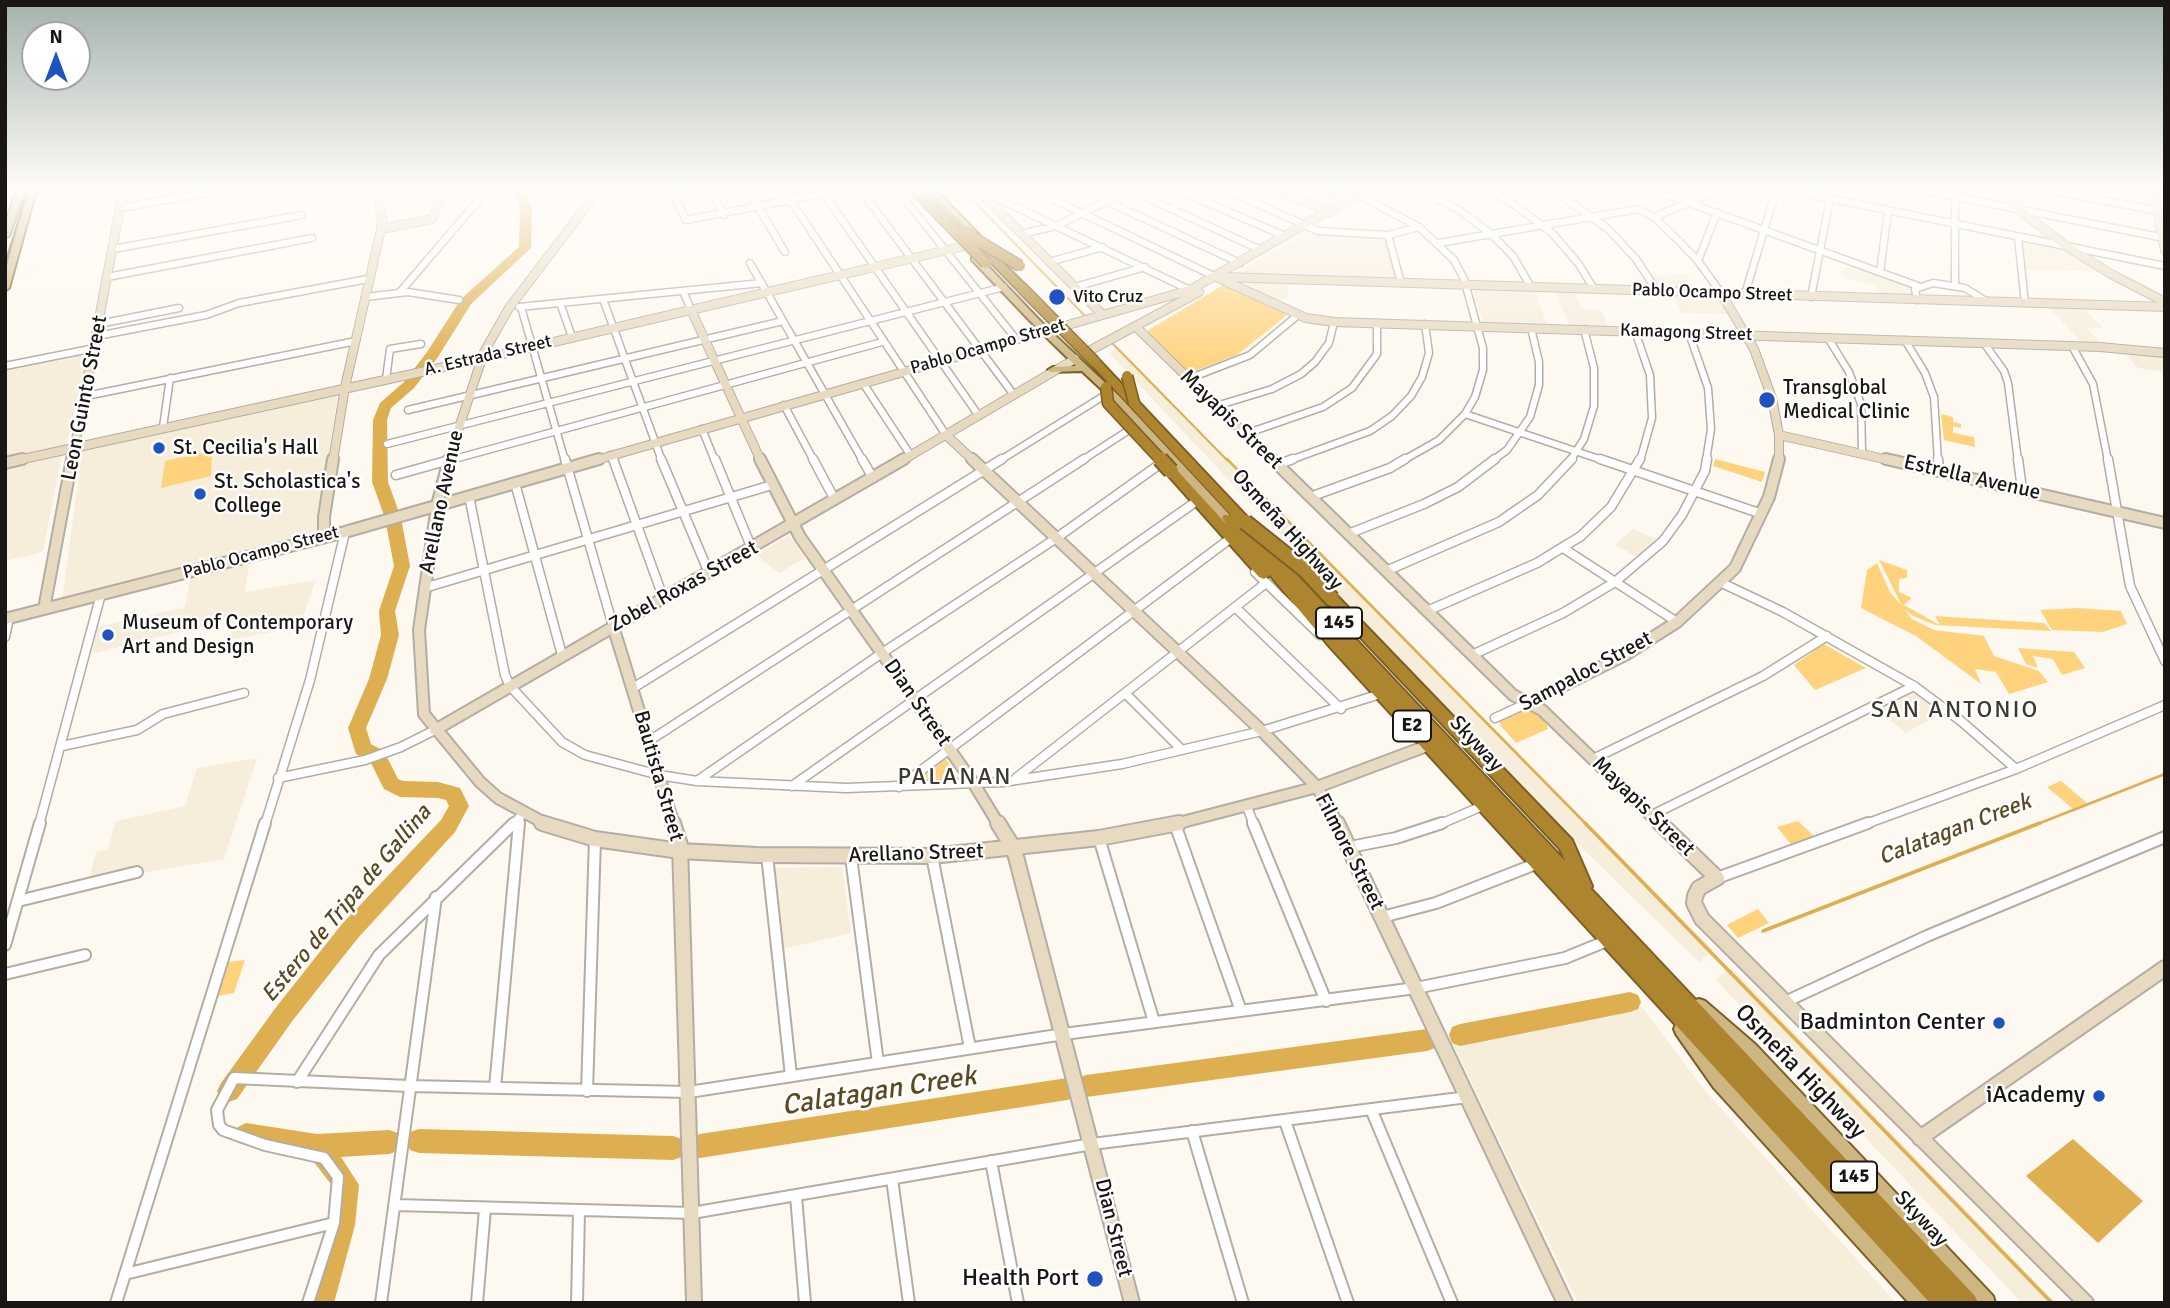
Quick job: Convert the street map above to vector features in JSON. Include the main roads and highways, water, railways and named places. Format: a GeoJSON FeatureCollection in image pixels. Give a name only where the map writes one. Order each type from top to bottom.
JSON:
{"type":"FeatureCollection","features":[{"type":"Feature","properties":{"kind":"highway","name":"Skyway"},"geometry":{"type":"LineString","coordinates":[[972,248],[1235,526],[1335,643],[1944,1303]]}},
{"type":"Feature","properties":{"kind":"highway","name":"Skyway"},"geometry":{"type":"LineString","coordinates":[[980,248],[1134,403],[1245,522],[1346,637],[1970,1303]]}},
{"type":"Feature","properties":{"kind":"highway"},"geometry":{"type":"LineString","coordinates":[[990,248],[1020,266]]}},
{"type":"Feature","properties":{"kind":"highway"},"geometry":{"type":"LineString","coordinates":[[1127,376],[1134,403]]}},
{"type":"Feature","properties":{"kind":"highway"},"geometry":{"type":"LineString","coordinates":[[1108,389],[1108,403],[1324,638]]}},
{"type":"Feature","properties":{"kind":"highway"},"geometry":{"type":"LineString","coordinates":[[1245,522],[1305,570],[1566,845],[1584,886]]}},
{"type":"Feature","properties":{"kind":"main road"},"geometry":{"type":"LineString","coordinates":[[5,288],[16,248]]}},
{"type":"Feature","properties":{"kind":"main road","name":"Osmeña Highway"},"geometry":{"type":"LineString","coordinates":[[968,248],[1004,287],[1054,328]]}},
{"type":"Feature","properties":{"kind":"main road","name":"Osmeña Highway"},"geometry":{"type":"LineString","coordinates":[[968,248],[1082,355],[1296,572],[1350,636],[1692,1000],[1970,1303]]}},
{"type":"Feature","properties":{"kind":"main road","name":"Osmeña Highway"},"geometry":{"type":"LineString","coordinates":[[983,248],[1054,328],[1082,355],[1084,368],[1108,389],[1205,494],[1324,638],[1937,1303]]}},
{"type":"Feature","properties":{"kind":"main road"},"geometry":{"type":"LineString","coordinates":[[1054,370],[1084,368]]}},
{"type":"Feature","properties":{"kind":"main road","name":"Osmeña Highway"},"geometry":{"type":"LineString","coordinates":[[1692,1000],[1750,1050],[1986,1303]]}},
{"type":"Feature","properties":{"kind":"main road","name":"Osmeña Highway"},"geometry":{"type":"LineString","coordinates":[[1671,1014],[1720,1082],[1922,1303]]}},
{"type":"Feature","properties":{"kind":"waterway","name":"Estero de Tripa de Gallina"},"geometry":{"type":"LineString","coordinates":[[229,1091],[285,1013],[350,931],[448,826],[459,806],[453,794],[438,790],[400,789],[391,784],[377,756],[363,749],[357,728],[378,679],[390,635],[387,611],[402,566],[393,518],[380,482],[380,420],[385,406],[409,385],[433,354],[466,302],[525,248]]}},
{"type":"Feature","properties":{"kind":"waterway"},"geometry":{"type":"LineString","coordinates":[[1019,248],[1086,317]]}},
{"type":"Feature","properties":{"kind":"waterway"},"geometry":{"type":"LineString","coordinates":[[1112,343],[1228,461]]}},
{"type":"Feature","properties":{"kind":"waterway"},"geometry":{"type":"LineString","coordinates":[[1227,459],[1587,825]]}},
{"type":"Feature","properties":{"kind":"waterway","name":"Calatagan Creek"},"geometry":{"type":"LineString","coordinates":[[2035,825],[2165,774]]}},
{"type":"Feature","properties":{"kind":"waterway"},"geometry":{"type":"LineString","coordinates":[[1585,823],[2052,1303]]}},
{"type":"Feature","properties":{"kind":"waterway","name":"Calatagan Creek"},"geometry":{"type":"LineString","coordinates":[[1763,931],[2040,823]]}},
{"type":"Feature","properties":{"kind":"waterway","name":"Calatagan Creek"},"geometry":{"type":"LineString","coordinates":[[1460,1035],[1630,1002]]}},
{"type":"Feature","properties":{"kind":"waterway","name":"Calatagan Creek"},"geometry":{"type":"LineString","coordinates":[[1086,1086],[1427,1040]]}},
{"type":"Feature","properties":{"kind":"waterway","name":"Calatagan Creek"},"geometry":{"type":"LineString","coordinates":[[700,1146],[1067,1089]]}},
{"type":"Feature","properties":{"kind":"waterway","name":"Estero de Tripa de Gallina"},"geometry":{"type":"LineString","coordinates":[[246,1135],[317,1146]]}},
{"type":"Feature","properties":{"kind":"waterway","name":"Calatagan Creek"},"geometry":{"type":"LineString","coordinates":[[419,1141],[673,1148]]}},
{"type":"Feature","properties":{"kind":"waterway","name":"Calatagan Creek"},"geometry":{"type":"LineString","coordinates":[[317,1146],[389,1142]]}},
{"type":"Feature","properties":{"kind":"waterway","name":"Estero de Tripa de Gallina"},"geometry":{"type":"LineString","coordinates":[[317,1146],[347,1185],[342,1225],[321,1303]]}},
{"type":"Feature","properties":{"kind":"tram line"},"geometry":{"type":"LineString","coordinates":[[5,263],[10,248]]}},
{"type":"Feature","properties":{"kind":"place","name":"Vito Cruz"},"geometry":{"type":"Point","coordinates":[1057,297]}},
{"type":"Feature","properties":{"kind":"place","name":"Transglobal Medical Clinic"},"geometry":{"type":"Point","coordinates":[1767,400]}},
{"type":"Feature","properties":{"kind":"place","name":"St. Cecilia's Hall"},"geometry":{"type":"Point","coordinates":[159,448]}},
{"type":"Feature","properties":{"kind":"place","name":"St. Scholastica's College"},"geometry":{"type":"Point","coordinates":[200,494]}},
{"type":"Feature","properties":{"kind":"place","name":"Museum of Contemporary Art and Design"},"geometry":{"type":"Point","coordinates":[108,635]}},
{"type":"Feature","properties":{"kind":"place","name":"Badminton Center"},"geometry":{"type":"Point","coordinates":[1999,1023]}},
{"type":"Feature","properties":{"kind":"place","name":"iAcademy"},"geometry":{"type":"Point","coordinates":[2099,1096]}},
{"type":"Feature","properties":{"kind":"place","name":"Health Port"},"geometry":{"type":"Point","coordinates":[1095,1279]}},
{"type":"Feature","properties":{"kind":"district","name":"SAN ANTONIO"},"geometry":{"type":"Point","coordinates":[1955,711]}},
{"type":"Feature","properties":{"kind":"district","name":"PALANAN"},"geometry":{"type":"Point","coordinates":[955,778]}}]}
